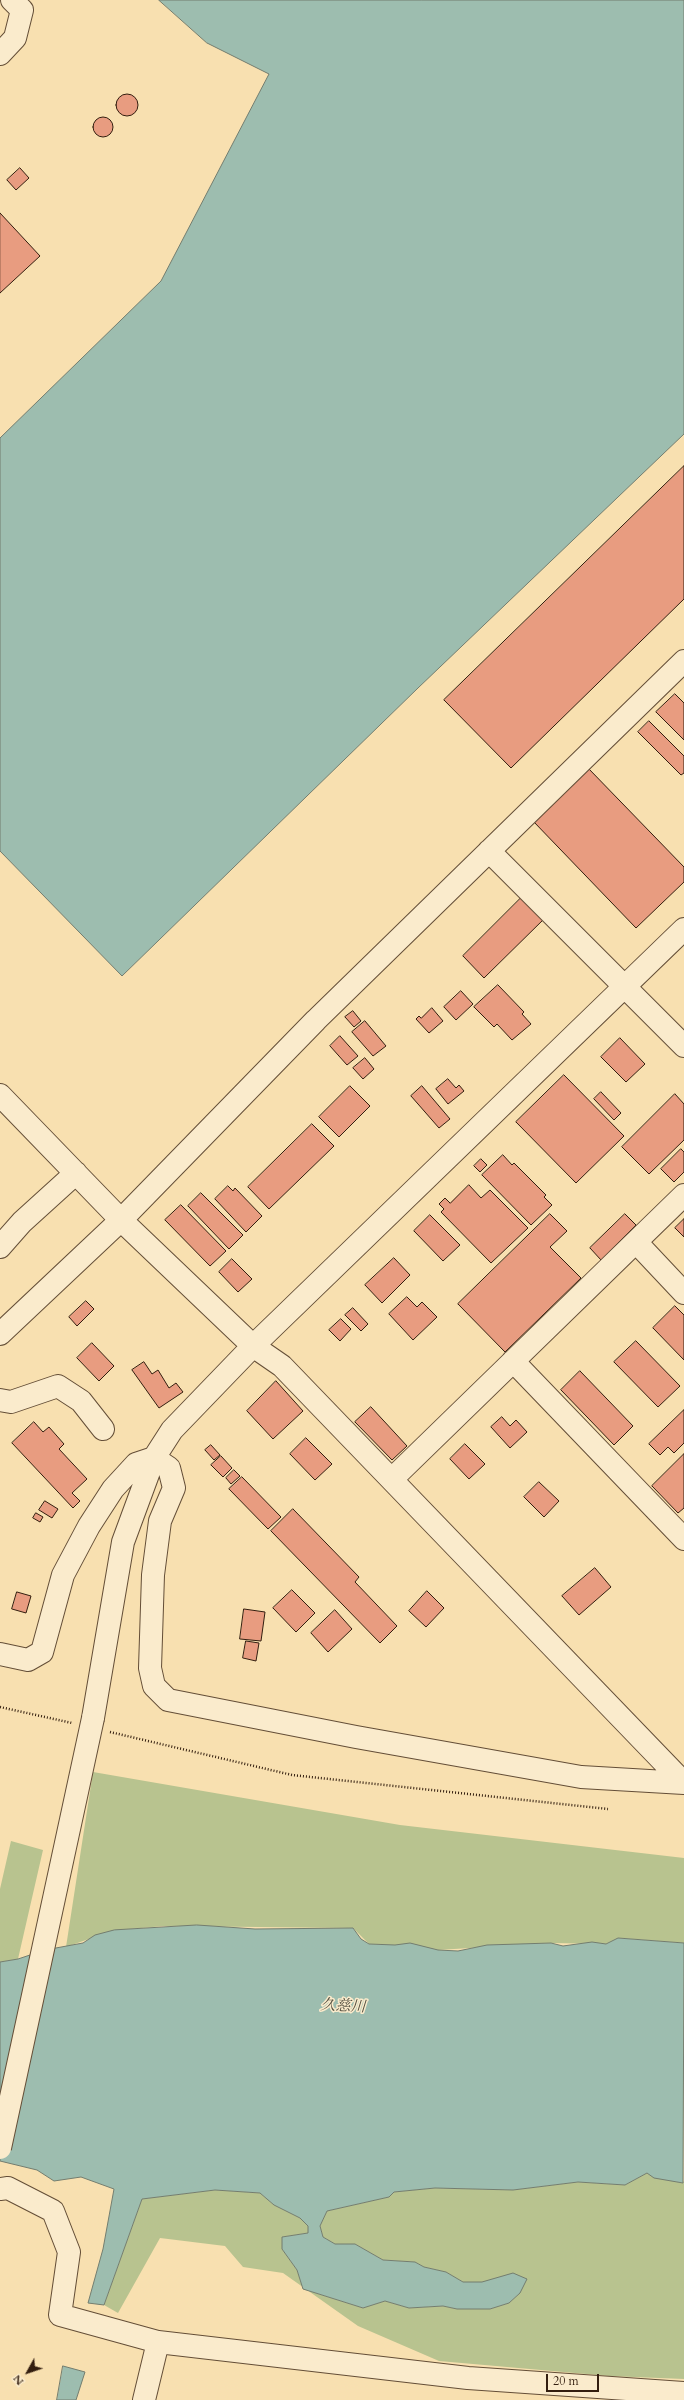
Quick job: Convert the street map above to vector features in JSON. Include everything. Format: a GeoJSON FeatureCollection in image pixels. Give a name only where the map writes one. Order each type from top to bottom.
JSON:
{"type":"FeatureCollection","features":[{"type":"Feature","properties":{"kind":"street"},"geometry":{"type":"LineString","coordinates":[[0,54],[15,38],[22,10],[12,0]]}},
{"type":"Feature","properties":{"kind":"street"},"geometry":{"type":"LineString","coordinates":[[0,1334],[121,1220],[316,1020],[684,661]]}},
{"type":"Feature","properties":{"kind":"street"},"geometry":{"type":"LineString","coordinates":[[489,851],[684,1046]]}},
{"type":"Feature","properties":{"kind":"street"},"geometry":{"type":"LineString","coordinates":[[0,2148],[92,1725],[123,1542],[154,1458],[172,1430],[253,1346],[626,987],[684,929]]}},
{"type":"Feature","properties":{"kind":"street"},"geometry":{"type":"LineString","coordinates":[[0,1095],[121,1220],[253,1346],[282,1366],[684,1783]]}},
{"type":"Feature","properties":{"kind":"street"},"geometry":{"type":"LineString","coordinates":[[0,1247],[22,1222],[76,1173]]}},
{"type":"Feature","properties":{"kind":"street"},"geometry":{"type":"LineString","coordinates":[[392,1479],[684,1195]]}},
{"type":"Feature","properties":{"kind":"street"},"geometry":{"type":"LineString","coordinates":[[636,1242],[684,1293]]}},
{"type":"Feature","properties":{"kind":"street"},"geometry":{"type":"LineString","coordinates":[[513,1361],[684,1539]]}},
{"type":"Feature","properties":{"kind":"street"},"geometry":{"type":"LineString","coordinates":[[0,1400],[11,1402],[58,1386],[80,1401],[103,1429]]}},
{"type":"Feature","properties":{"kind":"street"},"geometry":{"type":"LineString","coordinates":[[0,1654],[28,1660],[42,1652],[63,1575],[89,1526],[113,1489],[136,1464],[154,1458]]}},
{"type":"Feature","properties":{"kind":"street"},"geometry":{"type":"LineString","coordinates":[[154,1458],[169,1468],[174,1488],[160,1521],[153,1575],[150,1668],[154,1686],[168,1700],[356,1737],[581,1777],[684,1783]]}},
{"type":"Feature","properties":{"kind":"street"},"geometry":{"type":"LineString","coordinates":[[0,2189],[8,2188],[53,2211],[69,2252],[60,2315],[158,2342],[468,2378],[684,2393]]}},
{"type":"Feature","properties":{"kind":"street"},"geometry":{"type":"LineString","coordinates":[[144,2400],[158,2342]]}},
{"type":"Feature","properties":{"kind":"path"},"geometry":{"type":"LineString","coordinates":[[0,1707],[92,1725],[292,1775],[608,1808]]}},
{"type":"Feature","properties":{"kind":"green space"},"geometry":{"type":"Polygon","coordinates":[[[93,1772],[400,1825],[684,1858],[684,1943],[619,1938],[606,1944],[551,1943],[438,1950],[369,1944],[353,1928],[164,1926],[130,1929],[103,1934],[66,1947],[93,1772]]]}},
{"type":"Feature","properties":{"kind":"green space"},"geometry":{"type":"Polygon","coordinates":[[[11,1841],[43,1850],[18,1959],[0,1962],[0,1889],[11,1841]]]}},
{"type":"Feature","properties":{"kind":"green space"},"geometry":{"type":"Polygon","coordinates":[[[647,2173],[682,2183],[684,2181],[684,2379],[609,2376],[439,2361],[358,2326],[308,2291],[363,2308],[385,2301],[409,2308],[443,2306],[457,2309],[490,2309],[509,2303],[520,2293],[482,2282],[463,2282],[446,2272],[424,2267],[415,2262],[383,2260],[355,2244],[335,2244],[323,2237],[320,2226],[327,2211],[389,2197],[394,2192],[435,2188],[513,2190],[578,2182],[625,2185],[647,2173]]]}},
{"type":"Feature","properties":{"kind":"green space"},"geometry":{"type":"Polygon","coordinates":[[[215,2190],[260,2193],[274,2205],[300,2218],[309,2226],[308,2233],[282,2237],[282,2249],[297,2270],[302,2287],[283,2273],[243,2267],[225,2246],[160,2238],[118,2313],[104,2305],[142,2199],[215,2190]]]}},
{"type":"Feature","properties":{"kind":"water"},"geometry":{"type":"Polygon","coordinates":[[[159,0],[684,0],[684,434],[418,688],[122,976],[0,851],[0,438],[161,281],[269,74],[207,43],[159,0]]]}},
{"type":"Feature","properties":{"kind":"water","name":"久慈川"},"geometry":{"type":"Polygon","coordinates":[[[197,1925],[255,1929],[353,1928],[361,1939],[369,1944],[395,1945],[410,1943],[438,1950],[458,1951],[487,1945],[551,1943],[563,1946],[592,1942],[606,1944],[618,1938],[684,1943],[683,2183],[654,2178],[647,2173],[625,2185],[578,2182],[513,2190],[435,2188],[394,2192],[389,2197],[327,2211],[320,2226],[323,2237],[335,2244],[355,2244],[383,2260],[415,2262],[424,2267],[446,2272],[463,2282],[482,2282],[513,2273],[527,2279],[520,2293],[509,2303],[490,2309],[457,2309],[443,2306],[409,2308],[385,2301],[363,2308],[303,2289],[297,2270],[282,2249],[282,2237],[308,2233],[308,2226],[300,2218],[274,2205],[260,2193],[215,2190],[142,2199],[104,2305],[88,2303],[103,2249],[114,2189],[81,2177],[54,2181],[37,2170],[0,2161],[0,1962],[18,1959],[45,1950],[83,1943],[95,1935],[114,1930],[197,1925]]]}},
{"type":"Feature","properties":{"kind":"water"},"geometry":{"type":"Polygon","coordinates":[[[63,2366],[85,2372],[76,2400],[57,2400],[63,2366]]]}},
{"type":"Feature","properties":{"kind":"building"},"geometry":{"type":"Polygon","coordinates":[[[127,94],[135,97],[138,105],[135,113],[127,116],[119,113],[116,105],[119,97],[127,94]]]}},
{"type":"Feature","properties":{"kind":"building"},"geometry":{"type":"Polygon","coordinates":[[[103,117],[110,120],[113,127],[110,134],[103,137],[96,134],[93,127],[96,120],[103,117]]]}},
{"type":"Feature","properties":{"kind":"building"},"geometry":{"type":"Polygon","coordinates":[[[20,168],[29,178],[16,190],[7,180],[20,168]]]}},
{"type":"Feature","properties":{"kind":"building"},"geometry":{"type":"Polygon","coordinates":[[[0,213],[40,256],[0,293],[0,213]]]}},
{"type":"Feature","properties":{"kind":"building"},"geometry":{"type":"Polygon","coordinates":[[[684,466],[684,599],[511,768],[444,700],[684,466]]]}},
{"type":"Feature","properties":{"kind":"building"},"geometry":{"type":"Polygon","coordinates":[[[675,694],[684,703],[684,740],[656,712],[675,694]]]}},
{"type":"Feature","properties":{"kind":"building"},"geometry":{"type":"Polygon","coordinates":[[[649,721],[684,756],[684,773],[681,775],[638,732],[649,721]]]}},
{"type":"Feature","properties":{"kind":"building"},"geometry":{"type":"Polygon","coordinates":[[[588,768],[684,867],[684,882],[636,928],[533,821],[588,768]]]}},
{"type":"Feature","properties":{"kind":"building"},"geometry":{"type":"Polygon","coordinates":[[[524,895],[546,917],[484,978],[463,956],[524,895]]]}},
{"type":"Feature","properties":{"kind":"building"},"geometry":{"type":"Polygon","coordinates":[[[498,985],[524,1012],[522,1014],[531,1024],[512,1040],[497,1024],[494,1027],[474,1007],[498,985]]]}},
{"type":"Feature","properties":{"kind":"building"},"geometry":{"type":"Polygon","coordinates":[[[461,991],[473,1004],[456,1020],[444,1007],[461,991]]]}},
{"type":"Feature","properties":{"kind":"building"},"geometry":{"type":"Polygon","coordinates":[[[432,1008],[443,1021],[429,1033],[416,1019],[419,1016],[421,1018],[432,1008]]]}},
{"type":"Feature","properties":{"kind":"building"},"geometry":{"type":"Polygon","coordinates":[[[353,1011],[361,1021],[354,1027],[345,1017],[353,1011]]]}},
{"type":"Feature","properties":{"kind":"building"},"geometry":{"type":"Polygon","coordinates":[[[365,1021],[386,1046],[373,1056],[352,1032],[365,1021]]]}},
{"type":"Feature","properties":{"kind":"building"},"geometry":{"type":"Polygon","coordinates":[[[340,1036],[358,1056],[347,1065],[330,1046],[340,1036]]]}},
{"type":"Feature","properties":{"kind":"building"},"geometry":{"type":"Polygon","coordinates":[[[620,1038],[645,1064],[626,1082],[601,1057],[620,1038]]]}},
{"type":"Feature","properties":{"kind":"building"},"geometry":{"type":"Polygon","coordinates":[[[365,1058],[374,1069],[363,1079],[353,1068],[365,1058]]]}},
{"type":"Feature","properties":{"kind":"building"},"geometry":{"type":"Polygon","coordinates":[[[564,1075],[624,1136],[576,1183],[516,1122],[564,1075]]]}},
{"type":"Feature","properties":{"kind":"building"},"geometry":{"type":"Polygon","coordinates":[[[448,1079],[456,1088],[459,1085],[464,1091],[448,1104],[436,1089],[448,1079]]]}},
{"type":"Feature","properties":{"kind":"building"},"geometry":{"type":"Polygon","coordinates":[[[350,1086],[370,1106],[339,1137],[319,1117],[350,1086]]]}},
{"type":"Feature","properties":{"kind":"building"},"geometry":{"type":"Polygon","coordinates":[[[422,1086],[450,1119],[439,1128],[411,1096],[422,1086]]]}},
{"type":"Feature","properties":{"kind":"building"},"geometry":{"type":"Polygon","coordinates":[[[601,1092],[621,1113],[614,1120],[594,1099],[601,1092]]]}},
{"type":"Feature","properties":{"kind":"building"},"geometry":{"type":"Polygon","coordinates":[[[675,1094],[684,1104],[684,1140],[649,1174],[622,1147],[675,1094]]]}},
{"type":"Feature","properties":{"kind":"building"},"geometry":{"type":"Polygon","coordinates":[[[312,1124],[334,1146],[269,1209],[248,1187],[312,1124]]]}},
{"type":"Feature","properties":{"kind":"building"},"geometry":{"type":"Polygon","coordinates":[[[681,1149],[684,1152],[684,1172],[674,1182],[661,1169],[681,1149]]]}},
{"type":"Feature","properties":{"kind":"building"},"geometry":{"type":"Polygon","coordinates":[[[503,1155],[512,1165],[514,1163],[546,1195],[544,1197],[552,1205],[531,1225],[482,1175],[503,1155]]]}},
{"type":"Feature","properties":{"kind":"building"},"geometry":{"type":"Polygon","coordinates":[[[481,1159],[487,1165],[480,1172],[474,1166],[481,1159]]]}},
{"type":"Feature","properties":{"kind":"building"},"geometry":{"type":"Polygon","coordinates":[[[469,1185],[481,1198],[490,1190],[528,1228],[491,1263],[441,1212],[444,1209],[439,1204],[445,1198],[450,1203],[469,1185]]]}},
{"type":"Feature","properties":{"kind":"building"},"geometry":{"type":"Polygon","coordinates":[[[228,1186],[233,1191],[235,1188],[262,1216],[246,1232],[215,1199],[228,1186]]]}},
{"type":"Feature","properties":{"kind":"building"},"geometry":{"type":"Polygon","coordinates":[[[201,1193],[243,1235],[229,1249],[188,1206],[201,1193]]]}},
{"type":"Feature","properties":{"kind":"building"},"geometry":{"type":"Polygon","coordinates":[[[181,1205],[226,1251],[210,1266],[165,1220],[181,1205]]]}},
{"type":"Feature","properties":{"kind":"building"},"geometry":{"type":"Polygon","coordinates":[[[550,1214],[567,1231],[550,1247],[581,1278],[505,1352],[458,1304],[550,1214]]]}},
{"type":"Feature","properties":{"kind":"building"},"geometry":{"type":"Polygon","coordinates":[[[625,1214],[636,1225],[601,1260],[590,1248],[625,1214]]]}},
{"type":"Feature","properties":{"kind":"building"},"geometry":{"type":"Polygon","coordinates":[[[430,1215],[460,1245],[443,1261],[414,1231],[430,1215]]]}},
{"type":"Feature","properties":{"kind":"building"},"geometry":{"type":"Polygon","coordinates":[[[684,1219],[684,1237],[675,1228],[684,1219]]]}},
{"type":"Feature","properties":{"kind":"building"},"geometry":{"type":"Polygon","coordinates":[[[394,1258],[410,1275],[382,1303],[365,1285],[394,1258]]]}},
{"type":"Feature","properties":{"kind":"building"},"geometry":{"type":"Polygon","coordinates":[[[232,1259],[252,1279],[238,1292],[219,1272],[232,1259]]]}},
{"type":"Feature","properties":{"kind":"building"},"geometry":{"type":"Polygon","coordinates":[[[407,1297],[417,1307],[422,1302],[437,1317],[413,1340],[389,1314],[407,1297]]]}},
{"type":"Feature","properties":{"kind":"building"},"geometry":{"type":"Polygon","coordinates":[[[86,1301],[94,1309],[77,1326],[69,1317],[86,1301]]]}},
{"type":"Feature","properties":{"kind":"building"},"geometry":{"type":"Polygon","coordinates":[[[675,1306],[684,1315],[684,1360],[653,1328],[675,1306]]]}},
{"type":"Feature","properties":{"kind":"building"},"geometry":{"type":"Polygon","coordinates":[[[353,1308],[368,1324],[361,1331],[345,1315],[353,1308]]]}},
{"type":"Feature","properties":{"kind":"building"},"geometry":{"type":"Polygon","coordinates":[[[341,1319],[351,1329],[340,1341],[329,1330],[341,1319]]]}},
{"type":"Feature","properties":{"kind":"building"},"geometry":{"type":"Polygon","coordinates":[[[636,1341],[680,1386],[658,1407],[614,1362],[636,1341]]]}},
{"type":"Feature","properties":{"kind":"building"},"geometry":{"type":"Polygon","coordinates":[[[92,1343],[114,1366],[99,1381],[77,1358],[92,1343]]]}},
{"type":"Feature","properties":{"kind":"building"},"geometry":{"type":"Polygon","coordinates":[[[144,1362],[152,1374],[158,1370],[169,1388],[176,1383],[183,1392],[159,1408],[132,1370],[144,1362]]]}},
{"type":"Feature","properties":{"kind":"building"},"geometry":{"type":"Polygon","coordinates":[[[580,1371],[633,1426],[614,1445],[561,1390],[580,1371]]]}},
{"type":"Feature","properties":{"kind":"building"},"geometry":{"type":"Polygon","coordinates":[[[276,1381],[303,1411],[273,1439],[247,1411],[276,1381]]]}},
{"type":"Feature","properties":{"kind":"building"},"geometry":{"type":"Polygon","coordinates":[[[371,1407],[407,1446],[392,1460],[355,1422],[371,1407]]]}},
{"type":"Feature","properties":{"kind":"building"},"geometry":{"type":"Polygon","coordinates":[[[684,1410],[684,1443],[674,1453],[668,1447],[660,1455],[649,1444],[684,1410]]]}},
{"type":"Feature","properties":{"kind":"building"},"geometry":{"type":"Polygon","coordinates":[[[502,1417],[510,1426],[516,1420],[527,1432],[510,1448],[491,1427],[502,1417]]]}},
{"type":"Feature","properties":{"kind":"building"},"geometry":{"type":"Polygon","coordinates":[[[34,1422],[43,1432],[49,1427],[64,1444],[59,1449],[87,1479],[72,1493],[80,1501],[73,1508],[12,1443],[34,1422]]]}},
{"type":"Feature","properties":{"kind":"building"},"geometry":{"type":"Polygon","coordinates":[[[306,1438],[332,1464],[315,1480],[290,1454],[306,1438]]]}},
{"type":"Feature","properties":{"kind":"building"},"geometry":{"type":"Polygon","coordinates":[[[465,1444],[485,1464],[469,1479],[450,1459],[465,1444]]]}},
{"type":"Feature","properties":{"kind":"building"},"geometry":{"type":"Polygon","coordinates":[[[211,1445],[220,1455],[214,1460],[205,1450],[211,1445]]]}},
{"type":"Feature","properties":{"kind":"building"},"geometry":{"type":"Polygon","coordinates":[[[684,1454],[684,1508],[678,1513],[652,1486],[684,1454]]]}},
{"type":"Feature","properties":{"kind":"building"},"geometry":{"type":"Polygon","coordinates":[[[221,1456],[232,1468],[223,1477],[211,1465],[221,1456]]]}},
{"type":"Feature","properties":{"kind":"building"},"geometry":{"type":"Polygon","coordinates":[[[234,1470],[240,1476],[231,1484],[226,1478],[234,1470]]]}},
{"type":"Feature","properties":{"kind":"building"},"geometry":{"type":"Polygon","coordinates":[[[242,1477],[281,1517],[268,1529],[229,1489],[242,1477]]]}},
{"type":"Feature","properties":{"kind":"building"},"geometry":{"type":"Polygon","coordinates":[[[539,1482],[559,1501],[544,1517],[524,1497],[539,1482]]]}},
{"type":"Feature","properties":{"kind":"building"},"geometry":{"type":"Polygon","coordinates":[[[45,1501],[58,1509],[52,1518],[39,1510],[45,1501]]]}},
{"type":"Feature","properties":{"kind":"building"},"geometry":{"type":"Polygon","coordinates":[[[293,1509],[359,1577],[355,1582],[397,1626],[380,1643],[271,1531],[293,1509]]]}},
{"type":"Feature","properties":{"kind":"building"},"geometry":{"type":"Polygon","coordinates":[[[36,1513],[43,1517],[40,1522],[33,1518],[36,1513]]]}},
{"type":"Feature","properties":{"kind":"building"},"geometry":{"type":"Polygon","coordinates":[[[595,1568],[611,1587],[579,1615],[562,1596],[595,1568]]]}},
{"type":"Feature","properties":{"kind":"building"},"geometry":{"type":"Polygon","coordinates":[[[292,1590],[315,1613],[296,1632],[273,1608],[292,1590]]]}},
{"type":"Feature","properties":{"kind":"building"},"geometry":{"type":"Polygon","coordinates":[[[427,1591],[444,1608],[426,1627],[409,1611],[427,1591]]]}},
{"type":"Feature","properties":{"kind":"building"},"geometry":{"type":"Polygon","coordinates":[[[17,1592],[31,1596],[26,1613],[12,1609],[17,1592]]]}},
{"type":"Feature","properties":{"kind":"building"},"geometry":{"type":"Polygon","coordinates":[[[244,1609],[265,1612],[261,1641],[240,1639],[244,1609]]]}},
{"type":"Feature","properties":{"kind":"building"},"geometry":{"type":"Polygon","coordinates":[[[335,1610],[352,1629],[328,1652],[311,1633],[335,1610]]]}},
{"type":"Feature","properties":{"kind":"building"},"geometry":{"type":"Polygon","coordinates":[[[246,1641],[259,1643],[256,1661],[243,1658],[246,1641]]]}}]}
